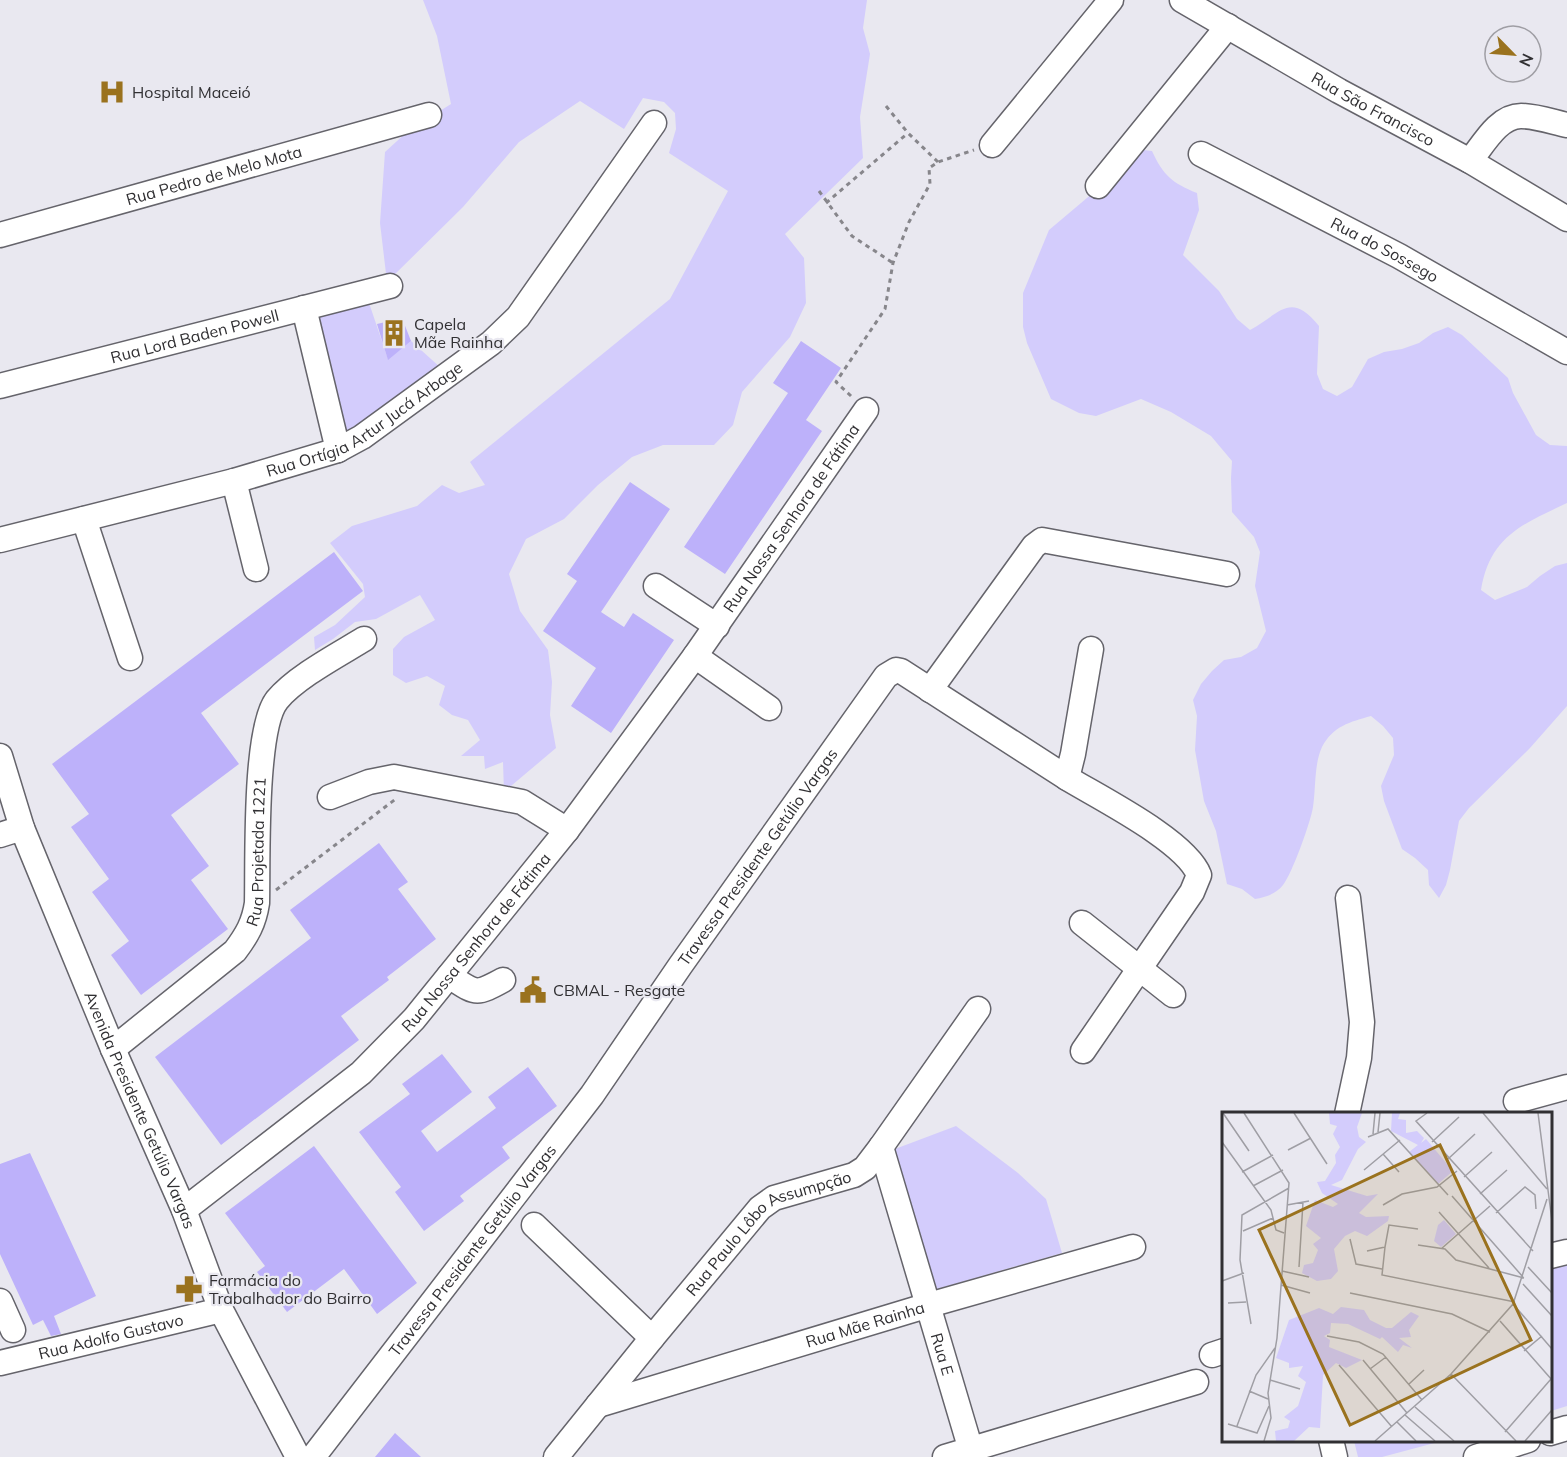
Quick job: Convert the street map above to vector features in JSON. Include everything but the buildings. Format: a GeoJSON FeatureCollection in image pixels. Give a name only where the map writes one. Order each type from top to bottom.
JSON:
{"type":"FeatureCollection","features":[{"type":"Feature","properties":{"kind":"street"},"geometry":{"type":"LineString","coordinates":[[992,145],[1111,0]]}},
{"type":"Feature","properties":{"kind":"street","name":"Rua São Francisco"},"geometry":{"type":"LineString","coordinates":[[1182,0],[1340,91],[1470,161],[1567,219]]}},
{"type":"Feature","properties":{"kind":"street"},"geometry":{"type":"LineString","coordinates":[[1098,186],[1228,26]]}},
{"type":"Feature","properties":{"kind":"street","name":"Rua Pedro de Melo Mota"},"geometry":{"type":"LineString","coordinates":[[0,235],[429,115]]}},
{"type":"Feature","properties":{"kind":"street"},"geometry":{"type":"LineString","coordinates":[[1470,161],[1503,122],[1514,117],[1522,116],[1567,125]]}},
{"type":"Feature","properties":{"kind":"street","name":"Rua Ortígia Artur Jucá Arbage"},"geometry":{"type":"LineString","coordinates":[[0,540],[234,481],[338,450],[362,437],[491,343],[518,317],[654,123]]}},
{"type":"Feature","properties":{"kind":"street","name":"Rua do Sossego"},"geometry":{"type":"LineString","coordinates":[[1201,154],[1399,256],[1567,352]]}},
{"type":"Feature","properties":{"kind":"street","name":"Rua Lord Baden Powell"},"geometry":{"type":"LineString","coordinates":[[0,386],[390,286]]}},
{"type":"Feature","properties":{"kind":"street"},"geometry":{"type":"LineString","coordinates":[[304,308],[338,450]]}},
{"type":"Feature","properties":{"kind":"street","name":"Rua Nossa Senhora de Fátima"},"geometry":{"type":"LineString","coordinates":[[184,1210],[361,1073],[414,1019],[567,830],[717,626],[866,410]]}},
{"type":"Feature","properties":{"kind":"street"},"geometry":{"type":"LineString","coordinates":[[234,481],[256,569]]}},
{"type":"Feature","properties":{"kind":"street"},"geometry":{"type":"LineString","coordinates":[[84,519],[130,658]]}},
{"type":"Feature","properties":{"kind":"street"},"geometry":{"type":"LineString","coordinates":[[930,690],[1034,546],[1042,540],[1227,574]]}},
{"type":"Feature","properties":{"kind":"street","name":"Rua Nossa Senhora de Fátima"},"geometry":{"type":"LineString","coordinates":[[656,586],[717,626]]}},
{"type":"Feature","properties":{"kind":"street","name":"Rua Projetada 1221"},"geometry":{"type":"LineString","coordinates":[[113,1049],[235,951],[248,934],[255,919],[257,903],[259,801],[268,718],[278,699],[293,685],[364,639]]}},
{"type":"Feature","properties":{"kind":"street"},"geometry":{"type":"LineString","coordinates":[[1067,778],[1091,649]]}},
{"type":"Feature","properties":{"kind":"street"},"geometry":{"type":"LineString","coordinates":[[695,656],[769,708]]}},
{"type":"Feature","properties":{"kind":"street","name":"Travessa Presidente Getúlio Vargas"},"geometry":{"type":"LineString","coordinates":[[298,1456],[592,1095],[680,966],[886,676],[896,670],[1171,841],[1196,867],[1199,875],[1191,892],[1083,1051]]}},
{"type":"Feature","properties":{"kind":"street","name":"Avenida Presidente Getúlio Vargas"},"geometry":{"type":"LineString","coordinates":[[0,756],[11,831],[113,1049],[184,1210],[221,1310],[298,1456]]}},
{"type":"Feature","properties":{"kind":"street"},"geometry":{"type":"LineString","coordinates":[[330,797],[369,782],[394,777],[522,802],[567,830]]}},
{"type":"Feature","properties":{"kind":"street"},"geometry":{"type":"LineString","coordinates":[[1347,1112],[1359,1058],[1362,1022],[1348,898]]}},
{"type":"Feature","properties":{"kind":"street"},"geometry":{"type":"LineString","coordinates":[[1082,923],[1173,995]]}},
{"type":"Feature","properties":{"kind":"street"},"geometry":{"type":"LineString","coordinates":[[449,976],[477,992],[503,980]]}},
{"type":"Feature","properties":{"kind":"street","name":"Rua Paulo Lôbo Assumpção"},"geometry":{"type":"LineString","coordinates":[[556,1457],[598,1405],[647,1334],[760,1208],[774,1198],[854,1175],[865,1167],[978,1009]]}},
{"type":"Feature","properties":{"kind":"street"},"geometry":{"type":"LineString","coordinates":[[1516,1101],[1567,1087]]}},
{"type":"Feature","properties":{"kind":"street","name":"Rua E"},"geometry":{"type":"LineString","coordinates":[[881,1147],[972,1453]]}},
{"type":"Feature","properties":{"kind":"street"},"geometry":{"type":"LineString","coordinates":[[534,1225],[647,1334]]}},
{"type":"Feature","properties":{"kind":"street","name":"Rua Mãe Rainha"},"geometry":{"type":"LineString","coordinates":[[598,1405],[929,1305],[1133,1247]]}},
{"type":"Feature","properties":{"kind":"street"},"geometry":{"type":"LineString","coordinates":[[1552,1256],[1567,1252]]}},
{"type":"Feature","properties":{"kind":"street"},"geometry":{"type":"LineString","coordinates":[[0,1300],[14,1330]]}},
{"type":"Feature","properties":{"kind":"street","name":"Rua Adolfo Gustavo"},"geometry":{"type":"LineString","coordinates":[[0,1364],[221,1310]]}},
{"type":"Feature","properties":{"kind":"street"},"geometry":{"type":"LineString","coordinates":[[945,1457],[972,1453],[1196,1382]]}},
{"type":"Feature","properties":{"kind":"street"},"geometry":{"type":"LineString","coordinates":[[1552,1433],[1567,1428]]}},
{"type":"Feature","properties":{"kind":"street"},"geometry":{"type":"LineString","coordinates":[[1331,1442],[1335,1457]]}},
{"type":"Feature","properties":{"kind":"street"},"geometry":{"type":"LineString","coordinates":[[1476,1457],[1522,1442]]}},
{"type":"Feature","properties":{"kind":"path"},"geometry":{"type":"LineString","coordinates":[[886,106],[908,133],[938,162]]}},
{"type":"Feature","properties":{"kind":"path"},"geometry":{"type":"LineString","coordinates":[[826,203],[908,133]]}},
{"type":"Feature","properties":{"kind":"path"},"geometry":{"type":"LineString","coordinates":[[866,410],[836,382],[885,309],[893,263],[909,222],[930,184],[929,168],[938,162],[992,145]]}},
{"type":"Feature","properties":{"kind":"path"},"geometry":{"type":"LineString","coordinates":[[819,191],[852,236],[893,263]]}},
{"type":"Feature","properties":{"kind":"path"},"geometry":{"type":"LineString","coordinates":[[257,903],[417,781]]}},
{"type":"Feature","properties":{"kind":"shaded area"},"geometry":{"type":"Polygon","coordinates":[[[423,0],[867,0],[863,28],[870,54],[860,117],[863,158],[785,234],[804,258],[806,303],[790,337],[742,392],[733,425],[714,445],[663,445],[632,457],[598,485],[564,519],[526,539],[509,574],[520,611],[548,650],[552,682],[550,715],[556,748],[504,792],[503,762],[485,769],[484,756],[461,756],[480,740],[468,720],[452,715],[439,705],[445,686],[427,676],[406,683],[393,675],[393,649],[404,637],[435,620],[420,595],[376,619],[355,622],[315,650],[314,637],[335,625],[365,597],[363,584],[330,543],[352,526],[417,506],[442,485],[459,493],[485,485],[470,462],[670,299],[728,191],[669,153],[676,129],[675,113],[664,102],[643,98],[624,129],[580,101],[519,142],[463,207],[387,282],[380,223],[385,152],[408,131],[451,104],[437,36],[423,0]]]}},
{"type":"Feature","properties":{"kind":"shaded area"},"geometry":{"type":"Polygon","coordinates":[[[1135,149],[1152,151],[1169,177],[1181,186],[1197,193],[1199,210],[1183,255],[1219,291],[1237,319],[1250,330],[1277,312],[1292,307],[1309,315],[1319,326],[1317,374],[1323,389],[1337,396],[1352,387],[1368,359],[1384,352],[1419,343],[1433,333],[1448,327],[1462,335],[1508,378],[1513,393],[1536,435],[1550,445],[1567,446],[1567,503],[1523,526],[1501,544],[1485,572],[1481,590],[1495,600],[1527,587],[1555,566],[1567,563],[1567,706],[1459,821],[1450,870],[1439,898],[1429,885],[1428,870],[1402,849],[1384,801],[1381,786],[1394,755],[1393,738],[1371,716],[1349,723],[1337,730],[1331,734],[1322,747],[1316,768],[1312,814],[1296,859],[1283,885],[1271,895],[1255,899],[1242,889],[1227,884],[1216,831],[1204,801],[1195,750],[1197,716],[1193,700],[1201,684],[1212,671],[1224,660],[1241,657],[1257,648],[1266,631],[1255,586],[1260,552],[1254,537],[1232,512],[1232,461],[1211,436],[1171,412],[1141,399],[1096,416],[1079,413],[1051,399],[1027,343],[1023,327],[1023,293],[1049,230],[1113,176],[1135,149]]]}},
{"type":"Feature","properties":{"kind":"shaded area"},"geometry":{"type":"Polygon","coordinates":[[[368,300],[388,359],[411,341],[441,368],[343,441],[315,314],[368,300]]]}},
{"type":"Feature","properties":{"kind":"shaded area"},"geometry":{"type":"Polygon","coordinates":[[[956,1126],[1018,1173],[1046,1199],[1062,1253],[933,1290],[895,1149],[956,1126]]]}},
{"type":"Feature","properties":{"kind":"shaded area"},"geometry":{"type":"Polygon","coordinates":[[[1567,1248],[1567,1406],[1552,1411],[1552,1252],[1567,1248]]]}},
{"type":"Feature","properties":{"kind":"shaded area"},"geometry":{"type":"Polygon","coordinates":[[[1354,1442],[1438,1442],[1382,1457],[1358,1457],[1354,1442]]]}},
{"type":"Feature","properties":{"kind":"place","name":"Hospital Maceió"},"geometry":{"type":"Point","coordinates":[112,92]}},
{"type":"Feature","properties":{"kind":"place","name":"Capela Mãe Rainha"},"geometry":{"type":"Point","coordinates":[394,333]}},
{"type":"Feature","properties":{"kind":"place","name":"CBMAL - Resgate"},"geometry":{"type":"Point","coordinates":[533,990]}},
{"type":"Feature","properties":{"kind":"place","name":"Farmácia do Trabalhador do Bairro"},"geometry":{"type":"Point","coordinates":[189,1289]}}]}
